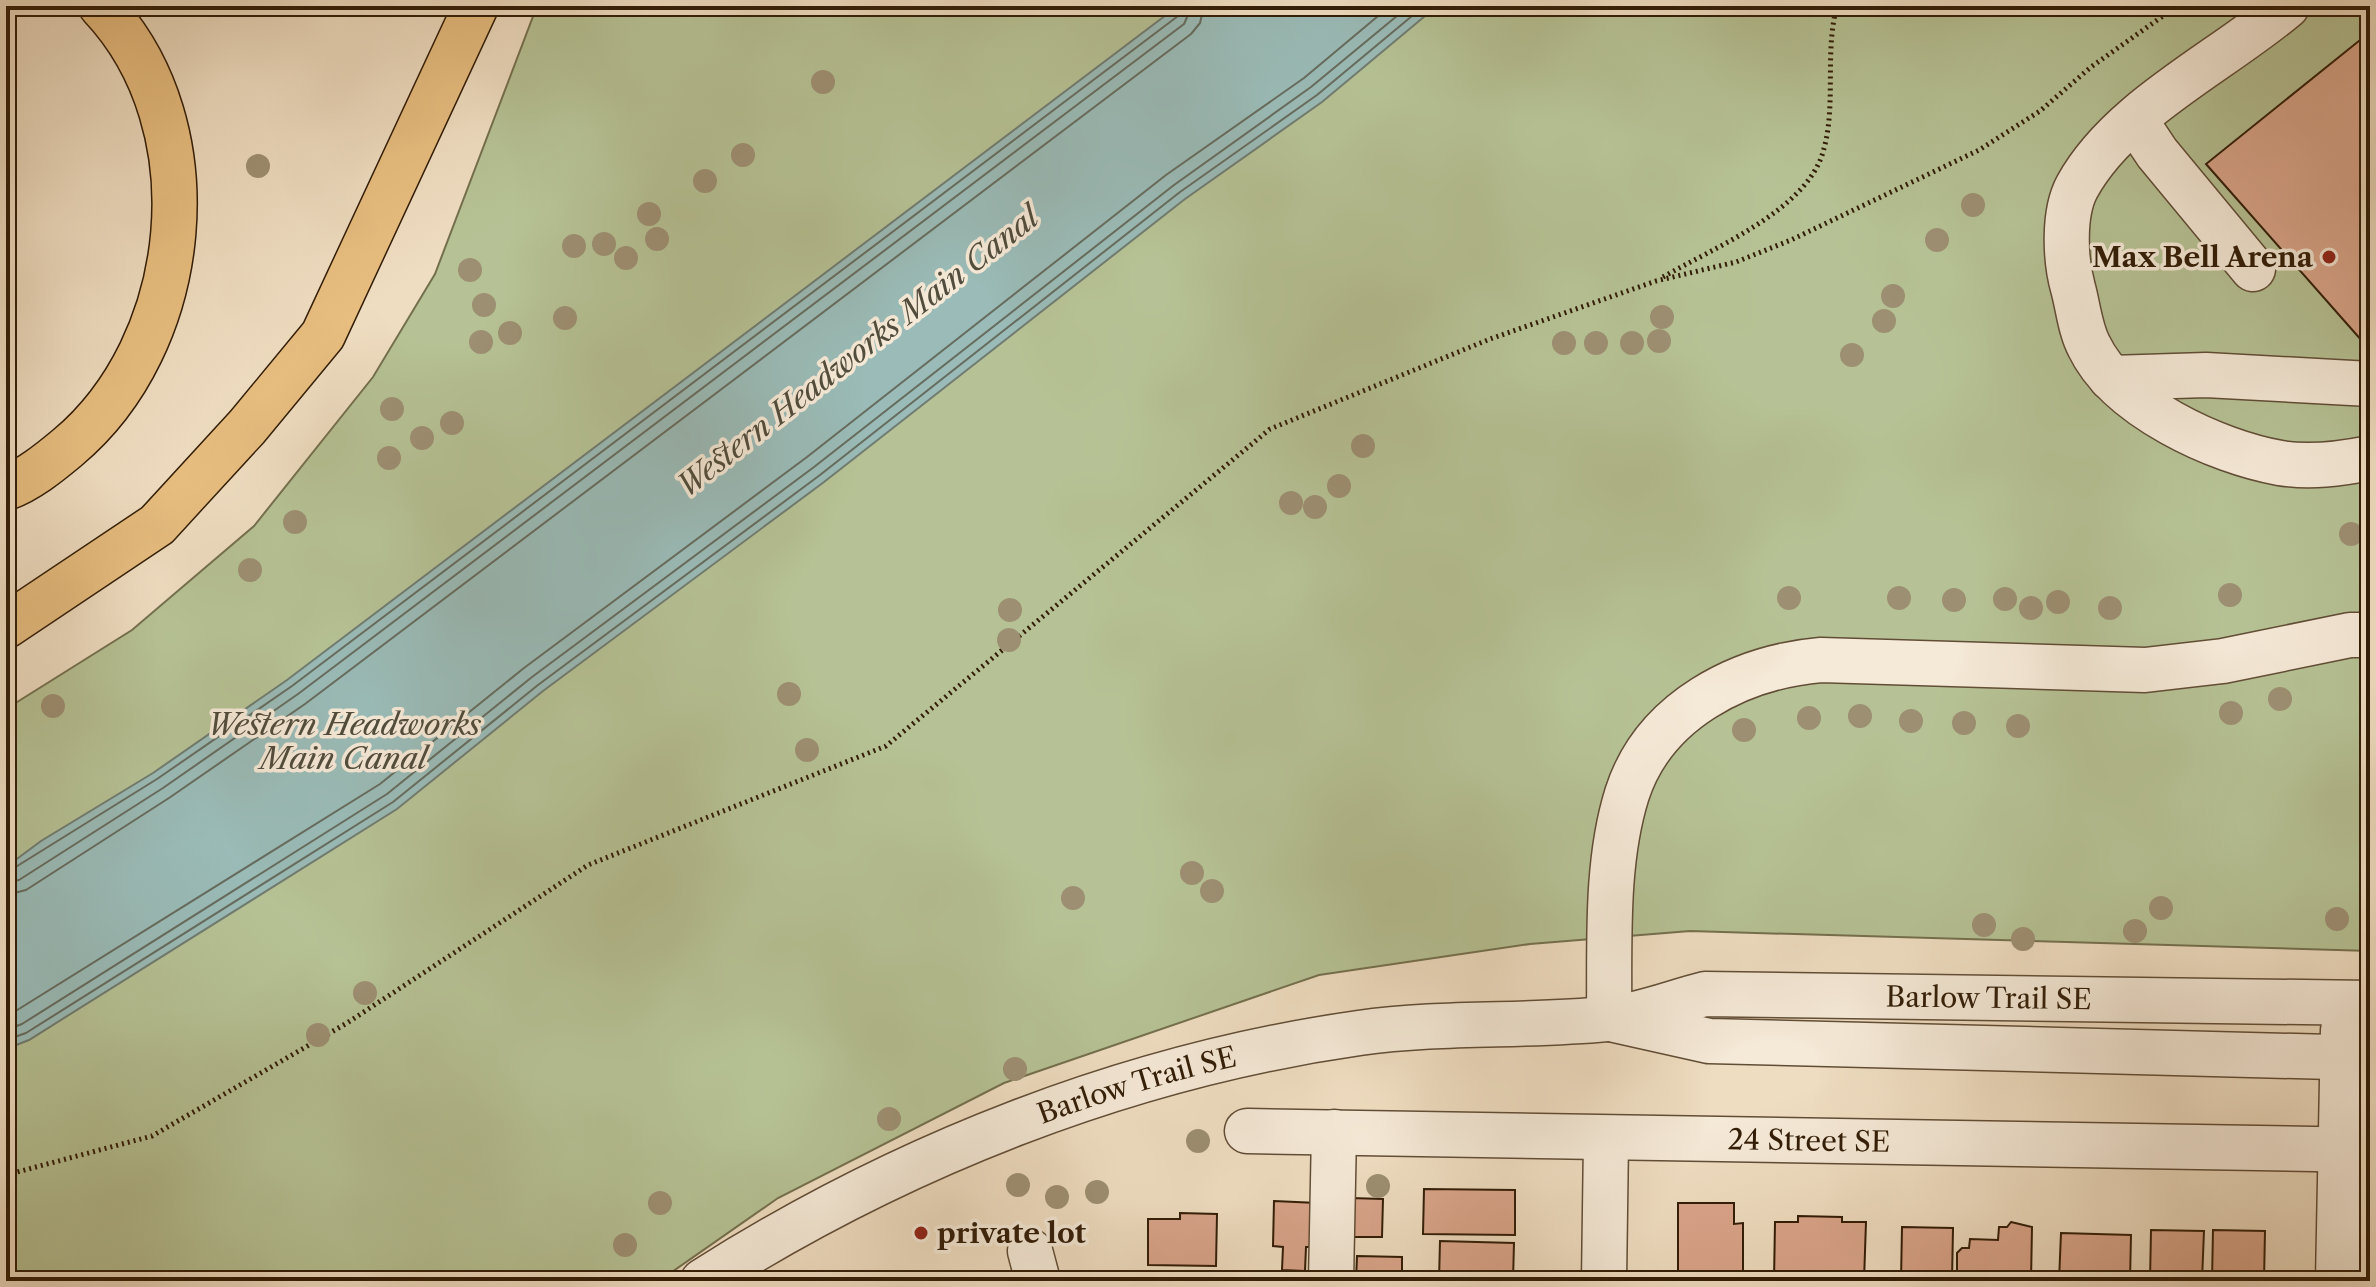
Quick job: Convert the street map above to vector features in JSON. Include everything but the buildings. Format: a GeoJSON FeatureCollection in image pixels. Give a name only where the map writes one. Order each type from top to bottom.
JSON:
{"type":"FeatureCollection","features":[{"type":"Feature","properties":{"kind":"highway"},"geometry":{"type":"LineString","coordinates":[[6,488],[52,461],[98,422],[152,330],[168,276],[175,216],[172,162],[160,110],[140,61],[101,6]]}},
{"type":"Feature","properties":{"kind":"highway"},"geometry":{"type":"LineString","coordinates":[[6,626],[157,525],[247,427],[323,335],[476,6]]}},
{"type":"Feature","properties":{"kind":"street"},"geometry":{"type":"LineString","coordinates":[[2287,6],[2135,120],[2094,160],[2075,190],[2068,235],[2069,275],[2088,346],[2111,378],[2159,416],[2234,451],[2281,463],[2333,466],[2370,458]]}},
{"type":"Feature","properties":{"kind":"street"},"geometry":{"type":"LineString","coordinates":[[2135,120],[2157,153],[2253,269]]}},
{"type":"Feature","properties":{"kind":"street"},"geometry":{"type":"LineString","coordinates":[[2111,378],[2206,375],[2370,384]]}},
{"type":"Feature","properties":{"kind":"street"},"geometry":{"type":"LineString","coordinates":[[1609,1019],[1617,833],[1628,792],[1647,754],[1682,714],[1723,684],[1783,663],[1821,660],[2145,670],[2223,661],[2350,635],[2370,635]]}},
{"type":"Feature","properties":{"kind":"street","name":"Barlow Trail SE"},"geometry":{"type":"LineString","coordinates":[[703,1281],[835,1204],[922,1161],[1022,1123],[1177,1071],[1282,1046],[1438,1025],[1609,1019],[1705,994],[2357,1003]]}},
{"type":"Feature","properties":{"kind":"street"},"geometry":{"type":"LineString","coordinates":[[2338,1281],[2355,1150],[2357,1003]]}},
{"type":"Feature","properties":{"kind":"street","name":"Barlow Trail SE"},"geometry":{"type":"LineString","coordinates":[[1609,1019],[1709,1041],[2356,1058]]}},
{"type":"Feature","properties":{"kind":"street","name":"24 Street SE"},"geometry":{"type":"LineString","coordinates":[[1247,1131],[1606,1140],[2355,1150]]}},
{"type":"Feature","properties":{"kind":"street"},"geometry":{"type":"LineString","coordinates":[[1331,1281],[1334,1132]]}},
{"type":"Feature","properties":{"kind":"street"},"geometry":{"type":"LineString","coordinates":[[1604,1281],[1606,1140]]}},
{"type":"Feature","properties":{"kind":"path"},"geometry":{"type":"LineString","coordinates":[[1656,281],[1776,212],[1810,182],[1824,151],[1837,6]]}},
{"type":"Feature","properties":{"kind":"path"},"geometry":{"type":"LineString","coordinates":[[6,1175],[152,1136],[347,1023],[588,865],[886,746],[1270,429],[1490,339],[1656,281],[1736,262],[1791,240],[1979,150],[2040,111],[2091,67],[2177,6]]}},
{"type":"Feature","properties":{"kind":"green space"},"geometry":{"type":"Polygon","coordinates":[[[537,6],[2370,6],[2370,951],[1690,931],[1530,944],[1319,975],[1004,1083],[778,1198],[659,1281],[6,1281],[6,709],[132,630],[254,526],[373,377],[435,274],[537,6]]]}},
{"type":"Feature","properties":{"kind":"water","name":"Western Headworks Main Canal"},"geometry":{"type":"Polygon","coordinates":[[[1178,6],[1437,6],[1322,102],[1185,199],[824,482],[543,691],[397,809],[29,1040],[6,1049],[6,867],[41,841],[153,773],[287,680],[1178,6]]]}},
{"type":"Feature","properties":{"kind":"place","name":"Max Bell Arena"},"geometry":{"type":"Point","coordinates":[2329,257]}},
{"type":"Feature","properties":{"kind":"place","name":"private lot"},"geometry":{"type":"Point","coordinates":[921,1233]}}]}
